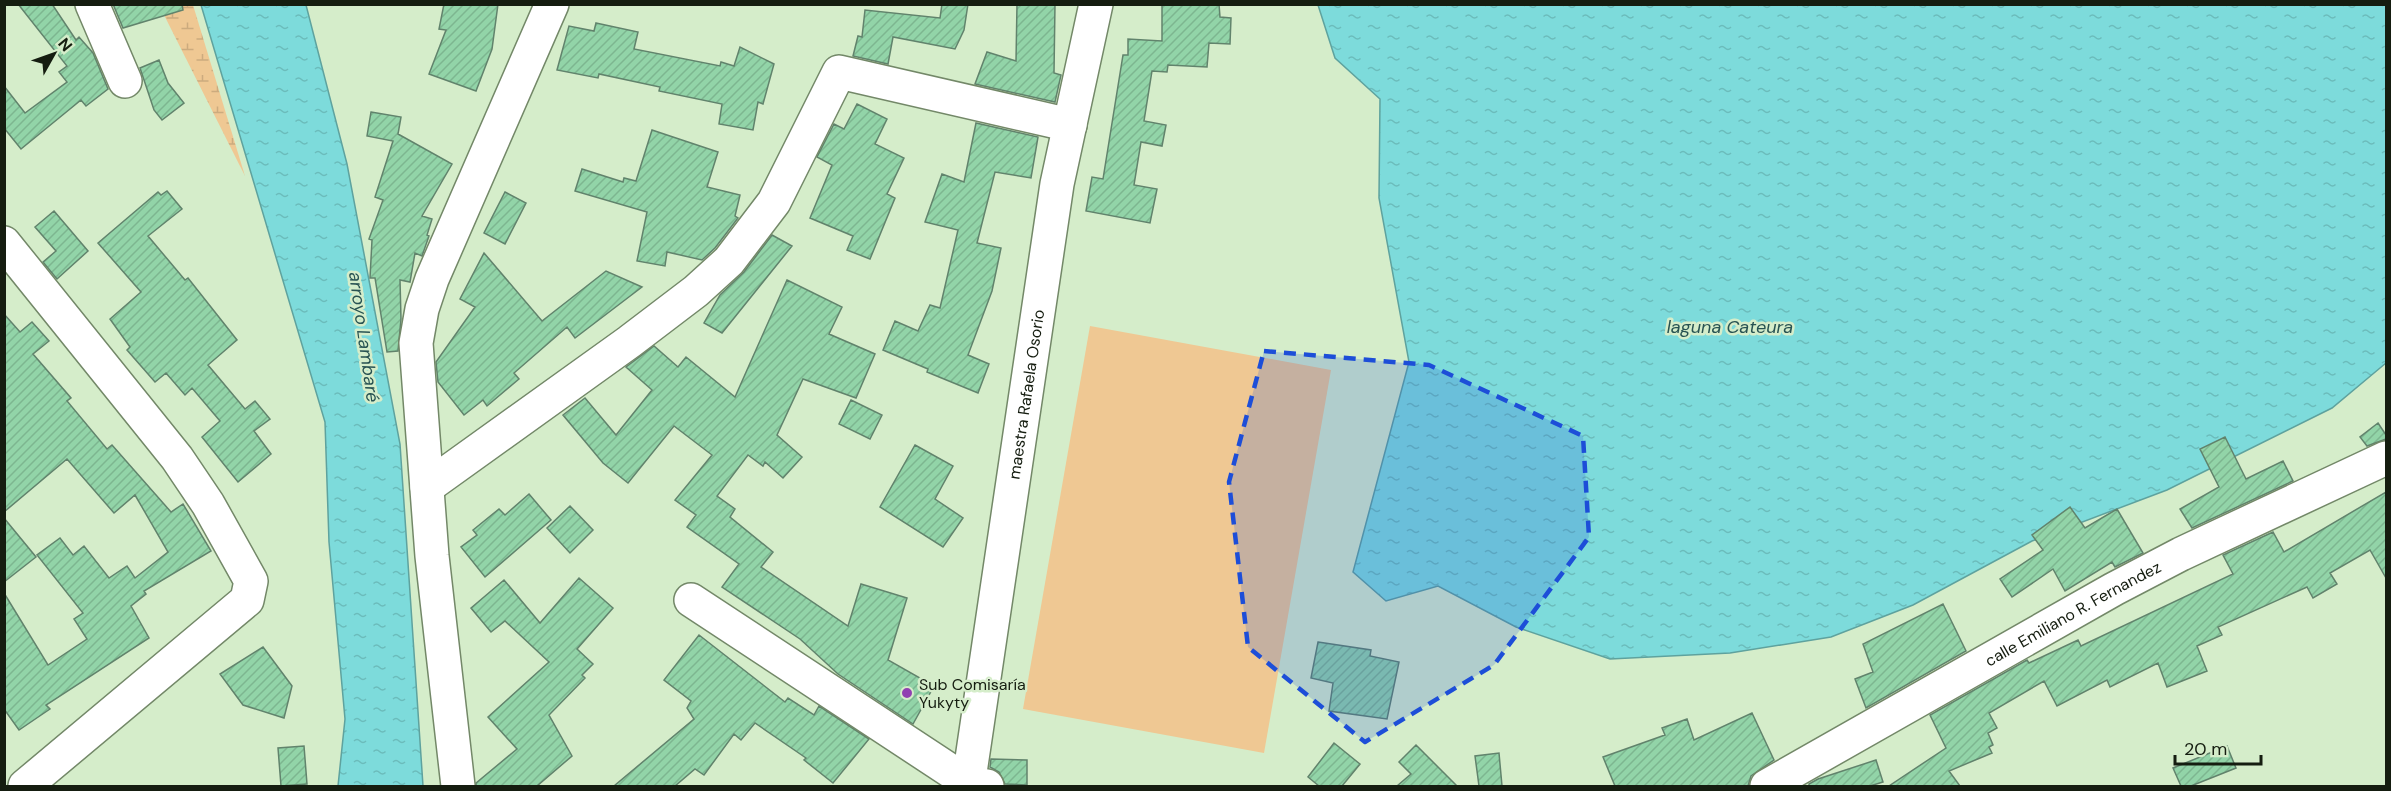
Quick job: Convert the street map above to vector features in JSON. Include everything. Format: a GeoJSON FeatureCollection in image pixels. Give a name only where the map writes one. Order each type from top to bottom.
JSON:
{"type":"FeatureCollection","features":[{"type":"Feature","properties":{"kind":"street"},"geometry":{"type":"LineString","coordinates":[[92,4],[125,81]]}},
{"type":"Feature","properties":{"kind":"street"},"geometry":{"type":"LineString","coordinates":[[458,786],[432,556],[416,343],[422,309],[432,279],[552,4]]}},
{"type":"Feature","properties":{"kind":"street","name":"maestra Rafaela Osorio"},"geometry":{"type":"LineString","coordinates":[[975,785],[1057,184],[1096,4]]}},
{"type":"Feature","properties":{"kind":"street"},"geometry":{"type":"LineString","coordinates":[[427,487],[629,342],[696,291],[729,261],[774,202],[839,72],[1070,125]]}},
{"type":"Feature","properties":{"kind":"street"},"geometry":{"type":"LineString","coordinates":[[4,243],[177,458],[208,504],[251,581],[247,600],[25,786]]}},
{"type":"Feature","properties":{"kind":"street","name":"calle Emiliano R. Fernandez"},"geometry":{"type":"LineString","coordinates":[[1767,786],[2114,589],[2181,554],[2386,458]]}},
{"type":"Feature","properties":{"kind":"street"},"geometry":{"type":"LineString","coordinates":[[691,600],[975,785]]}},
{"type":"Feature","properties":{"kind":"highlighted area"},"geometry":{"type":"Polygon","coordinates":[[[1264,351],[1429,365],[1583,436],[1589,537],[1494,665],[1365,742],[1248,647],[1229,482],[1264,351]]]}},
{"type":"Feature","properties":{"kind":"green space"},"geometry":{"type":"Polygon","coordinates":[[[159,5],[193,5],[245,176],[159,5]]]}},
{"type":"Feature","properties":{"kind":"green space"},"geometry":{"type":"Polygon","coordinates":[[[1090,326],[1331,370],[1264,753],[1023,709],[1090,326]]]}},
{"type":"Feature","properties":{"kind":"water","name":"arroyo Lambaré"},"geometry":{"type":"Polygon","coordinates":[[[201,5],[306,5],[347,164],[400,444],[423,786],[338,786],[345,719],[329,542],[325,422],[201,5]]]}},
{"type":"Feature","properties":{"kind":"water","name":"laguna Cateura"},"geometry":{"type":"Polygon","coordinates":[[[1318,5],[2386,5],[2386,363],[2332,408],[2167,490],[2032,541],[1913,605],[1831,637],[1730,653],[1610,659],[1516,627],[1438,586],[1386,601],[1353,572],[1409,362],[1379,198],[1380,99],[1335,58],[1318,5]]]}},
{"type":"Feature","properties":{"kind":"building"},"geometry":{"type":"Polygon","coordinates":[[[18,4],[52,4],[76,40],[79,37],[93,53],[108,89],[86,106],[81,100],[21,149],[4,128],[4,86],[25,113],[67,82],[59,72],[67,66],[18,4]]]}},
{"type":"Feature","properties":{"kind":"building"},"geometry":{"type":"Polygon","coordinates":[[[113,4],[182,4],[183,10],[123,28],[113,4]]]}},
{"type":"Feature","properties":{"kind":"building"},"geometry":{"type":"Polygon","coordinates":[[[444,4],[498,4],[492,49],[476,91],[429,74],[446,30],[439,29],[444,4]]]}},
{"type":"Feature","properties":{"kind":"building"},"geometry":{"type":"Polygon","coordinates":[[[942,4],[968,4],[964,30],[955,49],[893,37],[888,64],[853,56],[858,36],[862,37],[865,10],[940,18],[942,4]]]}},
{"type":"Feature","properties":{"kind":"building"},"geometry":{"type":"Polygon","coordinates":[[[1017,4],[1055,4],[1054,73],[1061,75],[1055,102],[975,84],[987,52],[1016,61],[1017,4]]]}},
{"type":"Feature","properties":{"kind":"building"},"geometry":{"type":"Polygon","coordinates":[[[1162,4],[1219,4],[1220,17],[1231,18],[1230,44],[1209,43],[1207,67],[1168,65],[1167,72],[1152,71],[1144,121],[1166,125],[1162,146],[1141,142],[1134,185],[1157,189],[1150,223],[1086,211],[1092,177],[1103,179],[1123,55],[1128,55],[1128,39],[1162,41],[1162,4]]]}},
{"type":"Feature","properties":{"kind":"building"},"geometry":{"type":"Polygon","coordinates":[[[596,23],[638,32],[634,49],[720,66],[721,62],[734,66],[740,47],[774,64],[763,104],[758,102],[753,130],[719,124],[722,104],[659,91],[660,87],[599,74],[598,78],[557,70],[569,26],[594,31],[596,23]]]}},
{"type":"Feature","properties":{"kind":"building"},"geometry":{"type":"Polygon","coordinates":[[[159,60],[168,83],[184,103],[162,120],[154,110],[140,68],[159,60]]]}},
{"type":"Feature","properties":{"kind":"building"},"geometry":{"type":"Polygon","coordinates":[[[857,104],[887,119],[875,144],[904,158],[887,194],[895,198],[870,259],[847,250],[853,236],[810,218],[832,165],[817,157],[834,124],[844,129],[857,104]]]}},
{"type":"Feature","properties":{"kind":"building"},"geometry":{"type":"Polygon","coordinates":[[[371,112],[401,117],[398,134],[452,164],[422,216],[432,219],[427,235],[429,236],[422,256],[415,253],[410,282],[400,280],[401,319],[398,351],[387,352],[375,278],[370,278],[372,240],[369,239],[383,200],[375,197],[393,141],[367,136],[371,112]]]}},
{"type":"Feature","properties":{"kind":"building"},"geometry":{"type":"Polygon","coordinates":[[[976,123],[1038,137],[1031,178],[995,172],[977,243],[1001,248],[992,291],[968,355],[989,364],[978,393],[927,372],[928,369],[883,350],[895,321],[918,331],[930,305],[940,308],[958,230],[925,222],[942,174],[964,182],[976,123]]]}},
{"type":"Feature","properties":{"kind":"building"},"geometry":{"type":"Polygon","coordinates":[[[652,130],[718,152],[707,187],[740,195],[735,216],[738,218],[715,248],[702,260],[667,252],[665,266],[637,261],[647,212],[575,191],[582,169],[623,182],[624,178],[636,181],[652,130]]]}},
{"type":"Feature","properties":{"kind":"building"},"geometry":{"type":"Polygon","coordinates":[[[167,191],[182,209],[148,236],[185,280],[188,278],[237,340],[208,365],[245,409],[255,401],[270,419],[254,431],[271,454],[238,482],[202,437],[220,421],[192,388],[185,395],[166,373],[155,382],[127,350],[130,347],[110,319],[141,292],[98,243],[158,192],[161,195],[167,191]]]}},
{"type":"Feature","properties":{"kind":"building"},"geometry":{"type":"Polygon","coordinates":[[[505,192],[526,203],[505,244],[484,233],[505,192]]]}},
{"type":"Feature","properties":{"kind":"building"},"geometry":{"type":"Polygon","coordinates":[[[54,211],[88,251],[57,279],[43,262],[56,251],[35,227],[54,211]]]}},
{"type":"Feature","properties":{"kind":"building"},"geometry":{"type":"Polygon","coordinates":[[[772,235],[792,246],[722,333],[704,323],[720,295],[744,272],[772,235]]]}},
{"type":"Feature","properties":{"kind":"building"},"geometry":{"type":"Polygon","coordinates":[[[484,253],[542,321],[606,271],[642,287],[575,338],[567,327],[514,373],[519,379],[487,406],[483,400],[464,415],[438,382],[436,362],[475,307],[460,299],[484,253]]]}},
{"type":"Feature","properties":{"kind":"building"},"geometry":{"type":"Polygon","coordinates":[[[787,280],[842,307],[829,334],[875,354],[856,398],[803,379],[777,435],[802,457],[783,478],[765,462],[763,466],[748,455],[717,496],[735,509],[730,517],[773,552],[761,567],[848,626],[861,584],[907,598],[888,660],[934,686],[913,724],[838,674],[800,639],[722,587],[739,564],[687,527],[696,515],[675,500],[712,455],[674,426],[628,483],[603,463],[563,415],[585,398],[616,435],[652,390],[626,367],[654,346],[678,367],[686,357],[735,397],[787,280]]]}},
{"type":"Feature","properties":{"kind":"building"},"geometry":{"type":"Polygon","coordinates":[[[4,314],[20,332],[32,322],[49,341],[33,354],[71,398],[67,401],[107,449],[112,445],[171,512],[183,504],[211,551],[144,591],[146,594],[131,606],[149,638],[46,705],[50,709],[19,730],[4,709],[4,593],[48,665],[87,639],[74,619],[83,613],[37,555],[60,538],[73,555],[84,546],[109,578],[127,566],[135,578],[168,552],[135,495],[114,513],[67,459],[4,512],[4,314]]]}},
{"type":"Feature","properties":{"kind":"building"},"geometry":{"type":"Polygon","coordinates":[[[851,400],[882,415],[870,439],[839,424],[851,400]]]}},
{"type":"Feature","properties":{"kind":"building"},"geometry":{"type":"Polygon","coordinates":[[[2378,423],[2386,439],[2367,446],[2360,437],[2378,423]]]}},
{"type":"Feature","properties":{"kind":"building"},"geometry":{"type":"Polygon","coordinates":[[[2225,437],[2246,479],[2283,461],[2293,481],[2192,528],[2180,509],[2219,487],[2200,449],[2225,437]]]}},
{"type":"Feature","properties":{"kind":"building"},"geometry":{"type":"Polygon","coordinates":[[[915,445],[953,466],[935,499],[963,518],[943,547],[880,507],[915,445]]]}},
{"type":"Feature","properties":{"kind":"building"},"geometry":{"type":"Polygon","coordinates":[[[2386,492],[2386,578],[2370,550],[2330,573],[2337,584],[2313,598],[2307,587],[2218,627],[2222,635],[2197,646],[2207,671],[2167,687],[2158,663],[2110,687],[2107,680],[2057,706],[2044,681],[1989,713],[1997,728],[1988,733],[1993,745],[1989,747],[1992,753],[1949,771],[1960,786],[1889,786],[1946,748],[1930,715],[2027,660],[2029,663],[2078,640],[2081,646],[2233,574],[2223,555],[2273,532],[2284,552],[2386,492]]]}},
{"type":"Feature","properties":{"kind":"building"},"geometry":{"type":"Polygon","coordinates":[[[529,494],[551,520],[485,577],[461,547],[477,535],[473,530],[499,509],[505,515],[529,494]]]}},
{"type":"Feature","properties":{"kind":"building"},"geometry":{"type":"Polygon","coordinates":[[[570,506],[593,530],[570,553],[547,528],[570,506]]]}},
{"type":"Feature","properties":{"kind":"building"},"geometry":{"type":"Polygon","coordinates":[[[2070,507],[2085,528],[2117,509],[2143,553],[2115,567],[2112,562],[2065,591],[2053,569],[2012,597],[2000,579],[2043,550],[2032,535],[2070,507]]]}},
{"type":"Feature","properties":{"kind":"building"},"geometry":{"type":"Polygon","coordinates":[[[4,518],[36,557],[4,582],[4,518]]]}},
{"type":"Feature","properties":{"kind":"building"},"geometry":{"type":"Polygon","coordinates":[[[579,578],[613,608],[577,649],[593,664],[582,675],[585,678],[549,715],[572,756],[537,786],[476,786],[476,783],[517,749],[488,717],[549,662],[505,621],[491,632],[471,608],[504,580],[540,623],[579,578]]]}},
{"type":"Feature","properties":{"kind":"building"},"geometry":{"type":"Polygon","coordinates":[[[1943,604],[1966,651],[1866,708],[1855,679],[1873,672],[1863,644],[1943,604]]]}},
{"type":"Feature","properties":{"kind":"building"},"geometry":{"type":"Polygon","coordinates":[[[699,635],[785,702],[788,698],[814,715],[819,706],[869,739],[833,783],[804,760],[806,758],[755,723],[741,740],[734,734],[704,775],[695,769],[675,786],[614,786],[694,719],[687,708],[691,701],[664,680],[699,635]]]}},
{"type":"Feature","properties":{"kind":"building"},"geometry":{"type":"Polygon","coordinates":[[[1318,642],[1371,650],[1370,656],[1399,662],[1387,719],[1329,711],[1333,683],[1311,678],[1318,642]]]}},
{"type":"Feature","properties":{"kind":"building"},"geometry":{"type":"Polygon","coordinates":[[[263,647],[292,686],[284,718],[243,705],[220,674],[263,647]]]}},
{"type":"Feature","properties":{"kind":"building"},"geometry":{"type":"Polygon","coordinates":[[[1752,713],[1774,760],[1751,776],[1748,786],[1615,786],[1603,757],[1665,735],[1662,728],[1687,719],[1694,740],[1752,713]]]}},
{"type":"Feature","properties":{"kind":"building"},"geometry":{"type":"Polygon","coordinates":[[[1334,743],[1360,764],[1342,786],[1319,786],[1308,777],[1334,743]]]}},
{"type":"Feature","properties":{"kind":"building"},"geometry":{"type":"Polygon","coordinates":[[[1416,745],[1457,786],[1397,786],[1411,774],[1399,762],[1416,745]]]}},
{"type":"Feature","properties":{"kind":"building"},"geometry":{"type":"Polygon","coordinates":[[[304,746],[307,784],[281,786],[278,748],[304,746]]]}},
{"type":"Feature","properties":{"kind":"building"},"geometry":{"type":"Polygon","coordinates":[[[2227,746],[2236,768],[2191,786],[2181,786],[2173,768],[2227,746]]]}},
{"type":"Feature","properties":{"kind":"building"},"geometry":{"type":"Polygon","coordinates":[[[1499,753],[1502,786],[1479,786],[1475,756],[1499,753]]]}},
{"type":"Feature","properties":{"kind":"building"},"geometry":{"type":"Polygon","coordinates":[[[991,759],[1027,760],[1027,785],[1005,784],[999,772],[990,767],[991,759]]]}},
{"type":"Feature","properties":{"kind":"building"},"geometry":{"type":"Polygon","coordinates":[[[1876,760],[1883,782],[1870,786],[1809,786],[1818,779],[1876,760]]]}},
{"type":"Feature","properties":{"kind":"place","name":"Sub Comisaría Yukyty"},"geometry":{"type":"Point","coordinates":[907,693]}}]}
